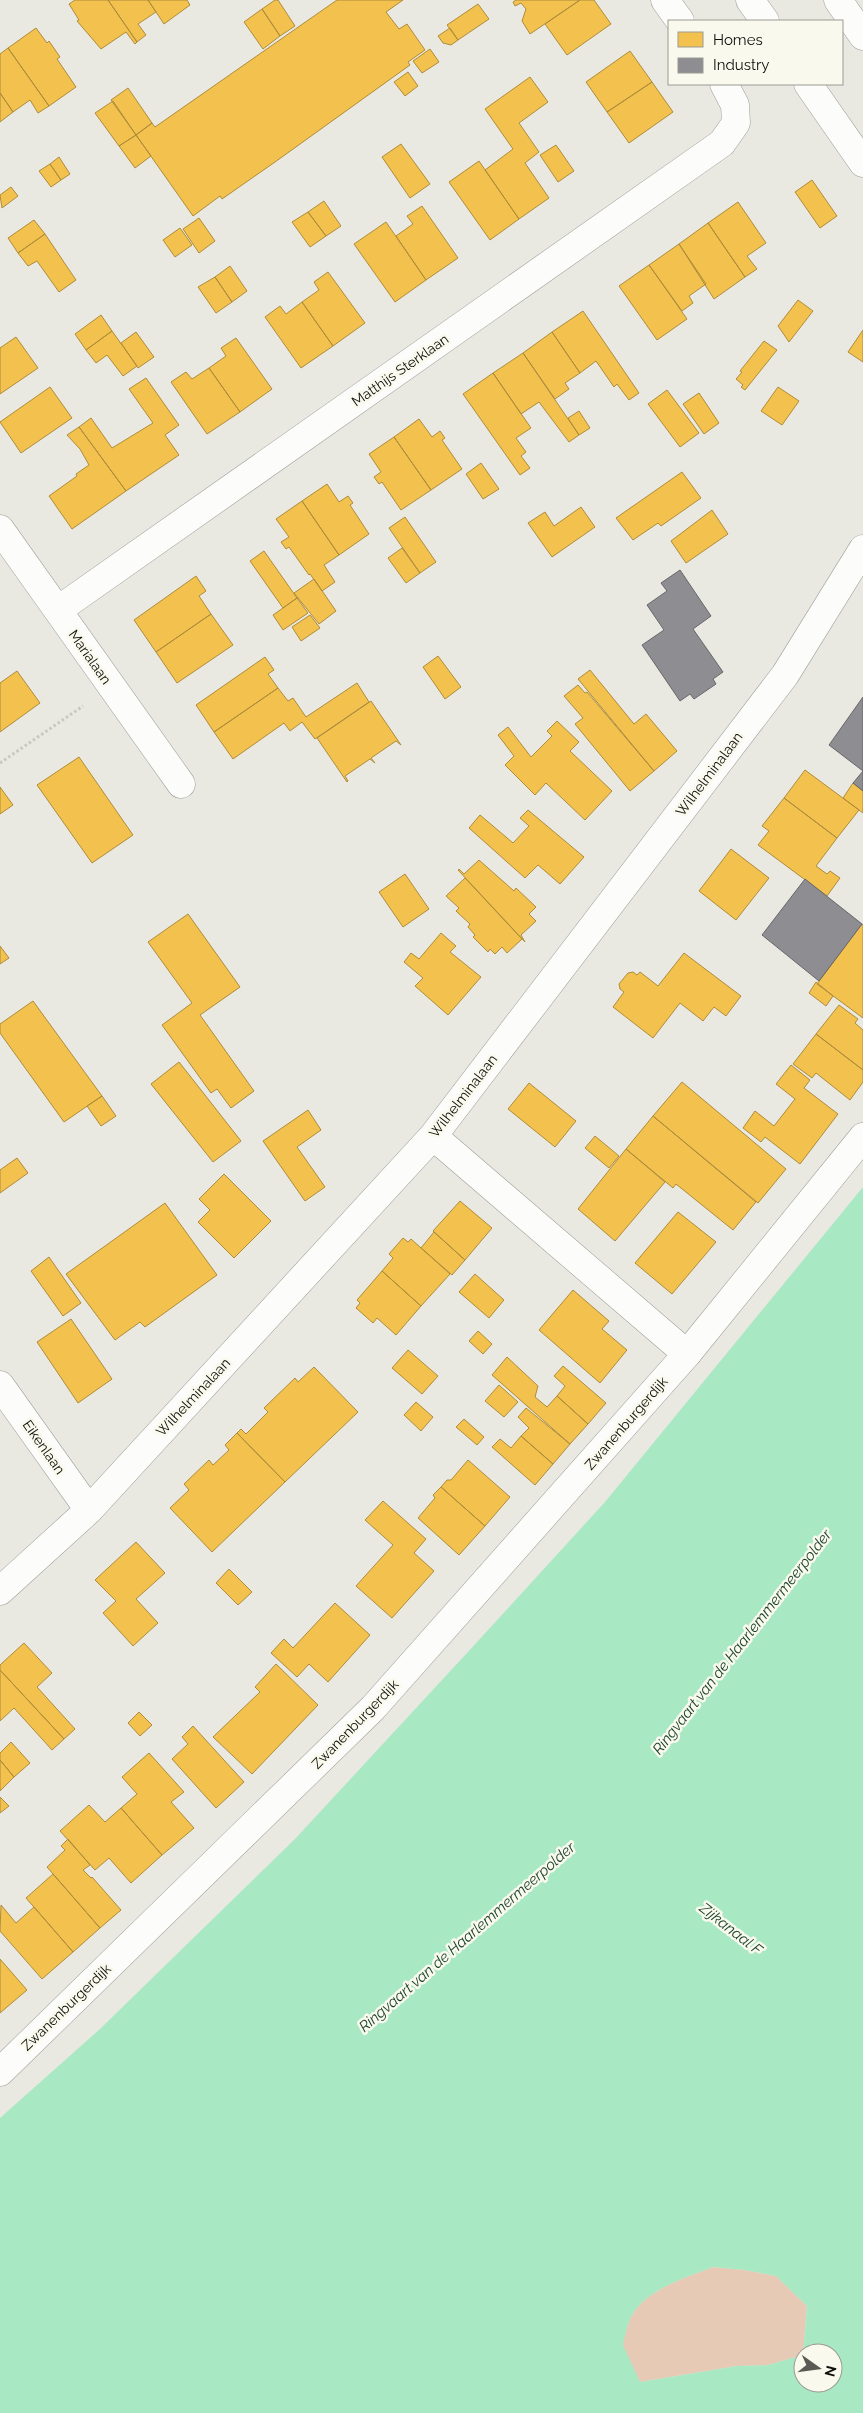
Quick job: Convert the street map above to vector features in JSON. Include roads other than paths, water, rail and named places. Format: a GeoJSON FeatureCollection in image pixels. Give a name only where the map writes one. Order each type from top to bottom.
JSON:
{"type":"FeatureCollection","features":[{"type":"Feature","properties":{"kind":"street"},"geometry":{"type":"LineString","coordinates":[[665,0],[679,20]]}},
{"type":"Feature","properties":{"kind":"street"},"geometry":{"type":"LineString","coordinates":[[750,0],[764,20]]}},
{"type":"Feature","properties":{"kind":"street"},"geometry":{"type":"LineString","coordinates":[[838,0],[863,36]]}},
{"type":"Feature","properties":{"kind":"street","name":"Matthijs Sterklaan"},"geometry":{"type":"LineString","coordinates":[[58,610],[722,143],[736,123],[735,105],[725,85]]}},
{"type":"Feature","properties":{"kind":"street"},"geometry":{"type":"LineString","coordinates":[[809,85],[863,163]]}},
{"type":"Feature","properties":{"kind":"street","name":"Marialaan"},"geometry":{"type":"LineString","coordinates":[[0,529],[181,784]]}},
{"type":"Feature","properties":{"kind":"street","name":"Wilhelminalaan"},"geometry":{"type":"LineString","coordinates":[[0,1590],[89,1510],[434,1136],[785,675],[863,549]]}},
{"type":"Feature","properties":{"kind":"street"},"geometry":{"type":"LineString","coordinates":[[434,1136],[687,1354]]}},
{"type":"Feature","properties":{"kind":"street","name":"Zwanenburgerdijk"},"geometry":{"type":"LineString","coordinates":[[0,2072],[373,1708],[687,1354],[863,1137]]}},
{"type":"Feature","properties":{"kind":"street","name":"Eikenlaan"},"geometry":{"type":"LineString","coordinates":[[0,1384],[89,1510]]}},
{"type":"Feature","properties":{"kind":"water"},"geometry":{"type":"Polygon","coordinates":[[[863,1187],[863,2413],[0,2413],[0,2118],[100,2029],[295,1839],[605,1502],[863,1187]],[[713,2267],[668,2285],[647,2298],[639,2306],[627,2326],[623,2345],[640,2382],[737,2366],[768,2365],[793,2358],[793,2393],[843,2393],[843,2343],[804,2343],[807,2306],[776,2276],[745,2270],[713,2267]]]}},
{"type":"Feature","properties":{"kind":"water label","name":"Ringvaart van de Haarlemmermeerpolder"},"geometry":{"type":"Point","coordinates":[742,1642]}},
{"type":"Feature","properties":{"kind":"water label","name":"Zijkanaal F"},"geometry":{"type":"Point","coordinates":[731,1929]}},
{"type":"Feature","properties":{"kind":"water label","name":"Ringvaart van de Haarlemmermeerpolder"},"geometry":{"type":"Point","coordinates":[467,1937]}}]}
